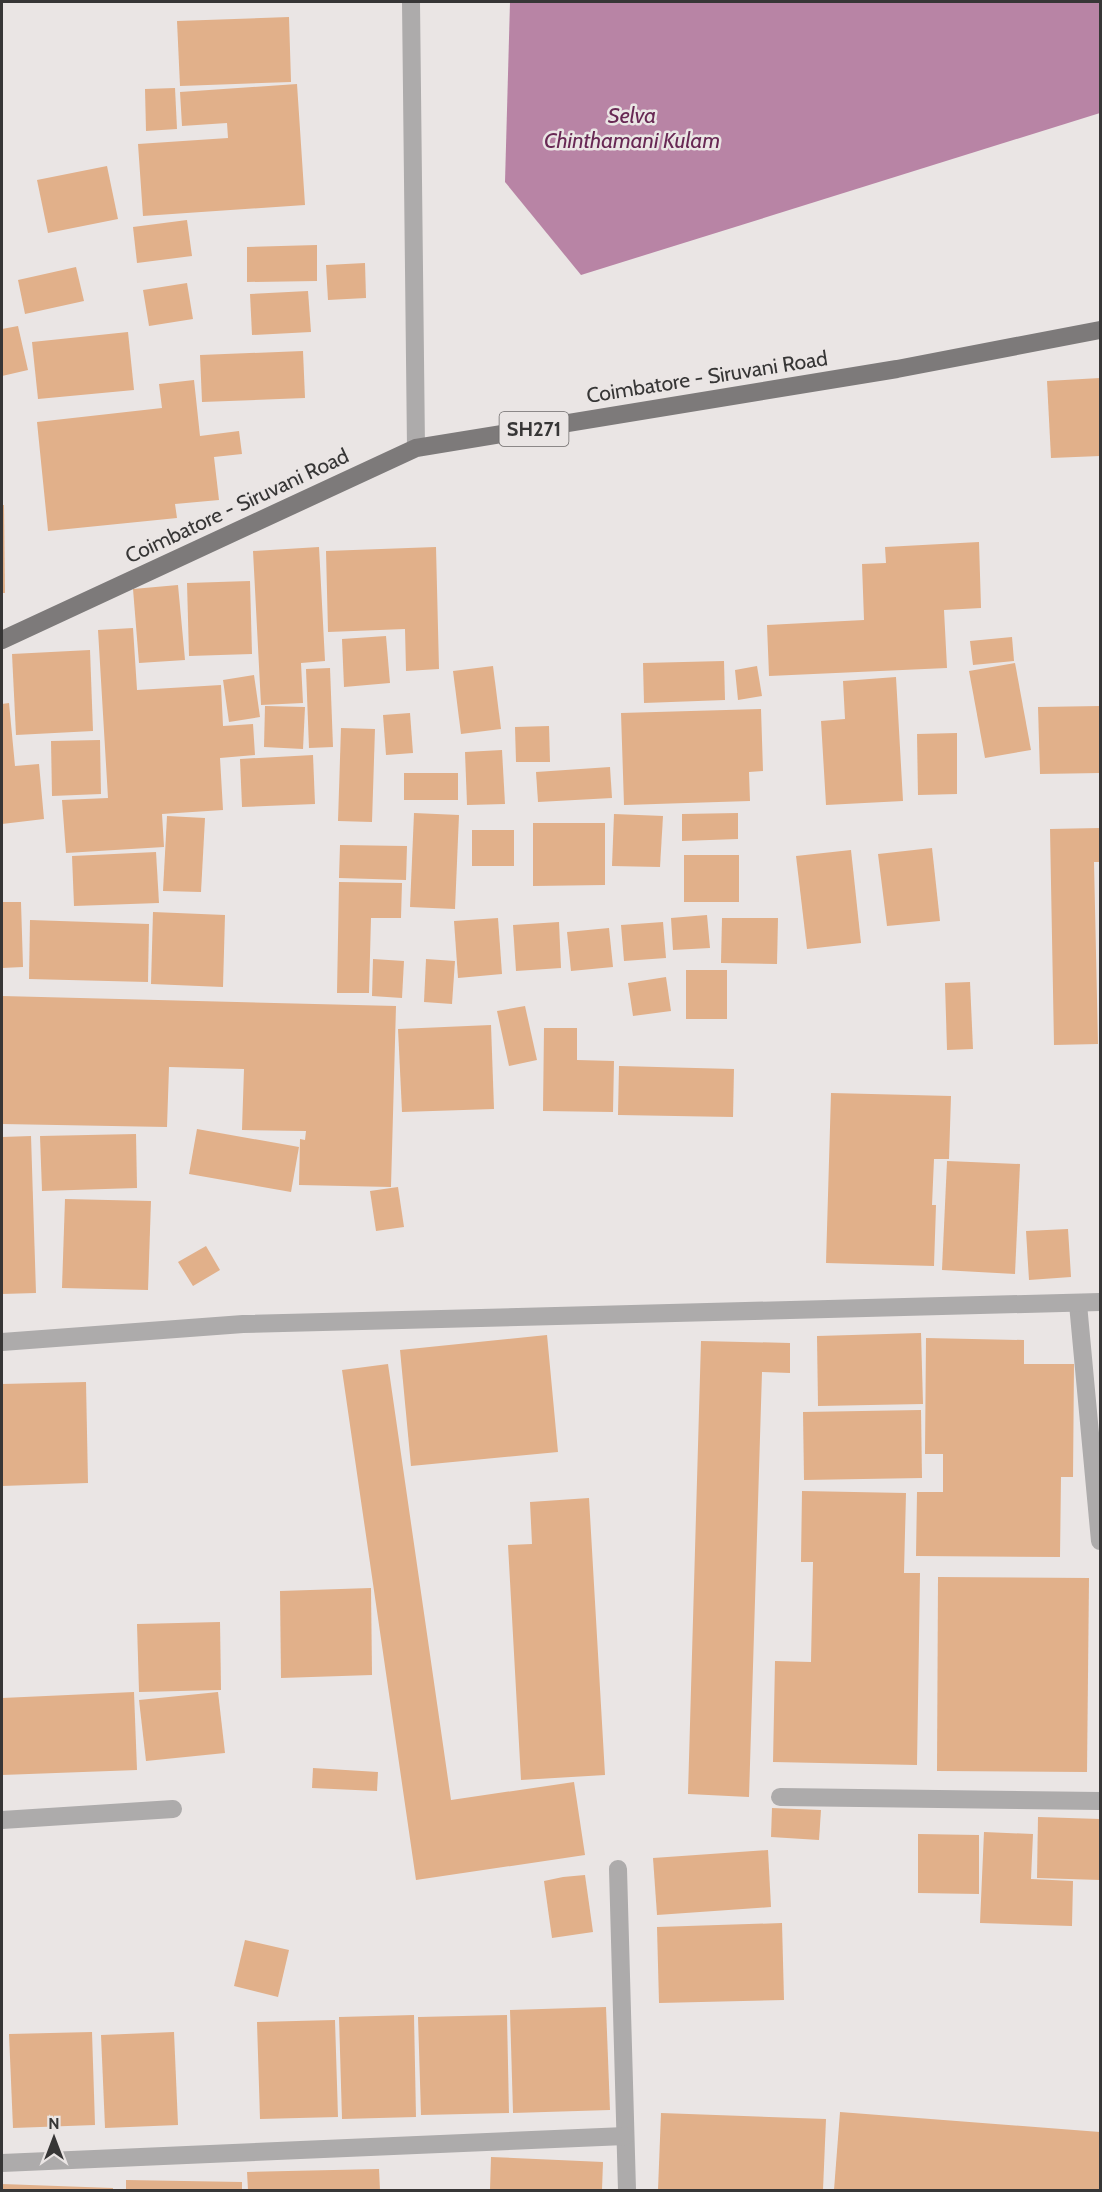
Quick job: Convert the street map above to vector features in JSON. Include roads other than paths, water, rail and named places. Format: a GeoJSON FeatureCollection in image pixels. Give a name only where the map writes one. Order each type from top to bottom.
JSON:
{"type":"FeatureCollection","features":[{"type":"Feature","properties":{"kind":"main road","name":"Coimbatore - Siruvani Road"},"geometry":{"type":"LineString","coordinates":[[2,640],[417,448],[897,369],[1101,330]]}},
{"type":"Feature","properties":{"kind":"street"},"geometry":{"type":"LineString","coordinates":[[411,2],[417,448]]}},
{"type":"Feature","properties":{"kind":"street"},"geometry":{"type":"LineString","coordinates":[[2,1342],[243,1324],[1101,1302]]}},
{"type":"Feature","properties":{"kind":"street"},"geometry":{"type":"LineString","coordinates":[[1078,1304],[1101,1541]]}},
{"type":"Feature","properties":{"kind":"street"},"geometry":{"type":"LineString","coordinates":[[780,1797],[1101,1801]]}},
{"type":"Feature","properties":{"kind":"street"},"geometry":{"type":"LineString","coordinates":[[2,1820],[173,1809]]}},
{"type":"Feature","properties":{"kind":"street"},"geometry":{"type":"LineString","coordinates":[[618,1869],[627,2190]]}},
{"type":"Feature","properties":{"kind":"street"},"geometry":{"type":"LineString","coordinates":[[2,2163],[625,2136]]}},
{"type":"Feature","properties":{"kind":"water","name":"Selva Chinthamani Kulam"},"geometry":{"type":"Polygon","coordinates":[[[510,2],[1100,2],[1100,113],[581,275],[505,182],[510,2]]]}}]}
